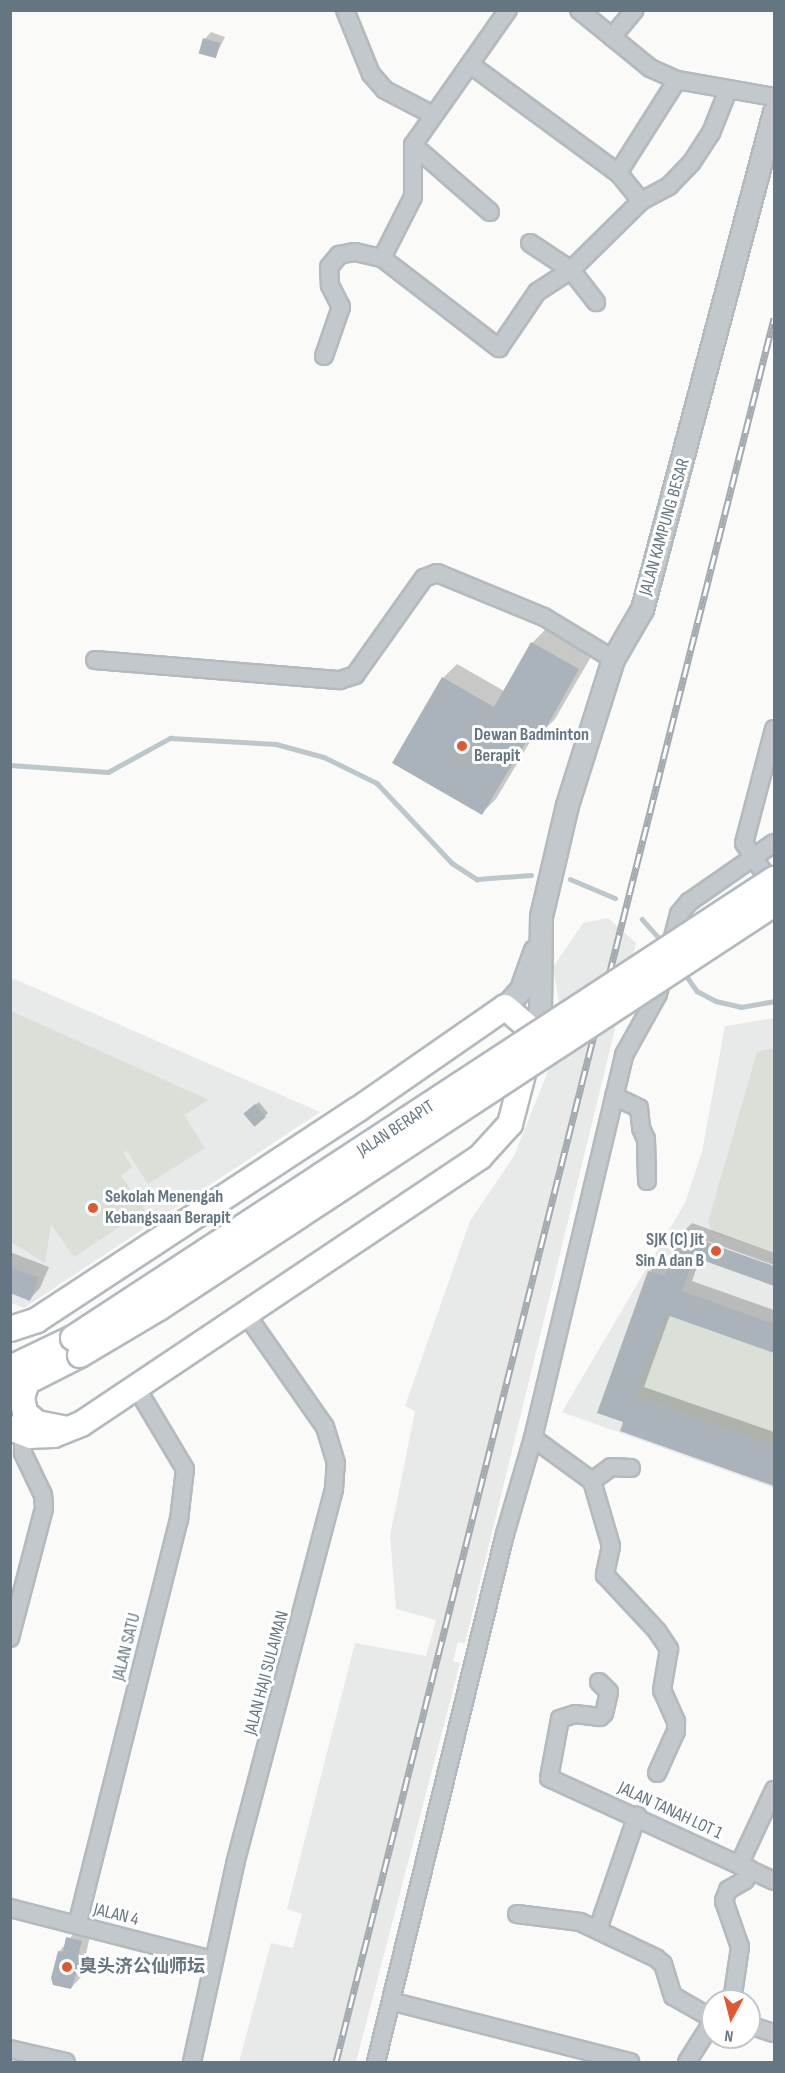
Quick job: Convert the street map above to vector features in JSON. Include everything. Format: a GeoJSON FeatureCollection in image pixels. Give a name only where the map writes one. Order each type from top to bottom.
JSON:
{"type":"FeatureCollection","features":[{"type":"Feature","properties":{"kind":"main road","name":"JALAN BERAPIT"},"geometry":{"type":"LineString","coordinates":[[16,1380],[76,1346],[774,879]]}},
{"type":"Feature","properties":{"kind":"main road"},"geometry":{"type":"LineString","coordinates":[[76,1346],[169,1302],[774,904]]}},
{"type":"Feature","properties":{"kind":"main road"},"geometry":{"type":"LineString","coordinates":[[10,1329],[38,1320],[357,1110],[505,1007],[534,1032],[522,1086],[510,1124],[498,1140],[472,1163],[136,1387],[69,1429],[54,1435],[17,1431]]}},
{"type":"Feature","properties":{"kind":"main road"},"geometry":{"type":"LineString","coordinates":[[16,1380],[22,1397],[24,1413],[37,1422],[69,1429]]}},
{"type":"Feature","properties":{"kind":"street"},"geometry":{"type":"LineString","coordinates":[[345,10],[371,74],[385,90],[433,115]]}},
{"type":"Feature","properties":{"kind":"street"},"geometry":{"type":"LineString","coordinates":[[382,258],[413,197],[414,146],[433,115],[508,10]]}},
{"type":"Feature","properties":{"kind":"street"},"geometry":{"type":"LineString","coordinates":[[579,10],[650,68],[677,81],[774,97]]}},
{"type":"Feature","properties":{"kind":"street"},"geometry":{"type":"LineString","coordinates":[[612,37],[635,10]]}},
{"type":"Feature","properties":{"kind":"street"},"geometry":{"type":"LineString","coordinates":[[471,64],[618,172],[641,201]]}},
{"type":"Feature","properties":{"kind":"street"},"geometry":{"type":"LineString","coordinates":[[618,172],[677,81]]}},
{"type":"Feature","properties":{"kind":"street"},"geometry":{"type":"LineString","coordinates":[[324,356],[341,307],[330,285],[329,267],[339,255],[355,252],[382,258],[499,348],[537,292],[571,270],[641,201],[669,186],[692,162],[711,133],[728,90]]}},
{"type":"Feature","properties":{"kind":"street","name":"JALAN KAMPUNG BESAR"},"geometry":{"type":"LineString","coordinates":[[540,935],[567,805],[613,659],[642,609],[774,112]]}},
{"type":"Feature","properties":{"kind":"street"},"geometry":{"type":"LineString","coordinates":[[414,146],[490,212]]}},
{"type":"Feature","properties":{"kind":"street"},"geometry":{"type":"LineString","coordinates":[[530,243],[571,270],[596,302]]}},
{"type":"Feature","properties":{"kind":"street"},"geometry":{"type":"LineString","coordinates":[[95,660],[340,680],[355,675],[424,578],[437,573],[544,617],[613,659]]}},
{"type":"Feature","properties":{"kind":"street"},"geometry":{"type":"LineString","coordinates":[[774,729],[744,843],[774,888]]}},
{"type":"Feature","properties":{"kind":"street"},"geometry":{"type":"LineString","coordinates":[[376,2062],[394,2002],[414,1898],[505,1534],[533,1438],[624,1055],[658,994],[679,914],[689,902],[774,843]]}},
{"type":"Feature","properties":{"kind":"street"},"geometry":{"type":"LineString","coordinates":[[505,1007],[521,990],[540,935]]}},
{"type":"Feature","properties":{"kind":"street"},"geometry":{"type":"LineString","coordinates":[[534,1032],[540,1010],[540,935]]}},
{"type":"Feature","properties":{"kind":"street"},"geometry":{"type":"LineString","coordinates":[[614,1096],[639,1108],[640,1128],[646,1139],[647,1181]]}},
{"type":"Feature","properties":{"kind":"street","name":"JALAN HAJI SULAIMAN"},"geometry":{"type":"LineString","coordinates":[[192,2062],[212,1960],[331,1500],[336,1463],[325,1427],[246,1314]]}},
{"type":"Feature","properties":{"kind":"street","name":"JALAN SATU"},"geometry":{"type":"LineString","coordinates":[[77,1925],[179,1520],[185,1469],[136,1387]]}},
{"type":"Feature","properties":{"kind":"street"},"geometry":{"type":"LineString","coordinates":[[11,1633],[44,1508],[43,1495],[23,1454],[17,1431]]}},
{"type":"Feature","properties":{"kind":"street"},"geometry":{"type":"LineString","coordinates":[[533,1438],[592,1481],[611,1546],[605,1575],[657,1631],[669,1650],[662,1690],[676,1722],[676,1731],[657,1773]]}},
{"type":"Feature","properties":{"kind":"street"},"geometry":{"type":"LineString","coordinates":[[592,1481],[611,1467],[631,1468]]}},
{"type":"Feature","properties":{"kind":"street","name":"JALAN TANAH LOT 1"},"geometry":{"type":"LineString","coordinates":[[599,1682],[609,1692],[604,1713],[600,1717],[575,1714],[560,1719],[549,1778],[637,1816],[774,1881]]}},
{"type":"Feature","properties":{"kind":"street"},"geometry":{"type":"LineString","coordinates":[[734,1989],[740,1947],[724,1901],[728,1890],[745,1881],[744,1867],[774,1790]]}},
{"type":"Feature","properties":{"kind":"street"},"geometry":{"type":"LineString","coordinates":[[598,1929],[637,1816]]}},
{"type":"Feature","properties":{"kind":"street","name":"JALAN 4"},"geometry":{"type":"LineString","coordinates":[[10,1908],[212,1960]]}},
{"type":"Feature","properties":{"kind":"street"},"geometry":{"type":"LineString","coordinates":[[517,1914],[580,1922],[656,1958],[663,1965],[674,1996],[701,2013]]}},
{"type":"Feature","properties":{"kind":"street"},"geometry":{"type":"LineString","coordinates":[[394,2002],[630,2062]]}},
{"type":"Feature","properties":{"kind":"street"},"geometry":{"type":"LineString","coordinates":[[687,2062],[701,2039]]}},
{"type":"Feature","properties":{"kind":"street"},"geometry":{"type":"LineString","coordinates":[[10,2049],[66,2062]]}},
{"type":"Feature","properties":{"kind":"shaded area"},"geometry":{"type":"Polygon","coordinates":[[[608,918],[636,943],[465,1643],[458,1642],[453,1661],[460,1663],[356,2062],[239,2062],[271,1943],[293,1948],[302,1914],[287,1909],[355,1643],[426,1656],[436,1620],[396,1609],[390,1536],[415,1411],[405,1406],[470,1221],[514,1156],[564,1031],[553,967],[583,923],[608,918]]]}},
{"type":"Feature","properties":{"kind":"shaded area","name":"Sekolah Menengah Kebangsaan Berapit"},"geometry":{"type":"Polygon","coordinates":[[[10,977],[320,1112],[24,1308],[11,1303],[10,977]]]}},
{"type":"Feature","properties":{"kind":"shaded area"},"geometry":{"type":"Polygon","coordinates":[[[11,1011],[209,1100],[184,1115],[205,1148],[148,1184],[127,1151],[123,1152],[132,1167],[121,1176],[145,1210],[74,1257],[51,1224],[45,1263],[11,1242],[11,1011]]]}},
{"type":"Feature","properties":{"kind":"shaded area","name":"SJK (C) Jit Sin A dan B"},"geometry":{"type":"Polygon","coordinates":[[[774,1018],[774,1488],[562,1412],[685,1203],[702,1152],[725,1026],[774,1018]]]}},
{"type":"Feature","properties":{"kind":"shaded area"},"geometry":{"type":"Polygon","coordinates":[[[774,1048],[774,1253],[712,1232],[708,1222],[757,1052],[774,1048]]]}},
{"type":"Feature","properties":{"kind":"shaded area"},"geometry":{"type":"Polygon","coordinates":[[[664,1314],[774,1353],[774,1446],[635,1397],[664,1314]]]}},
{"type":"Feature","properties":{"kind":"building"},"geometry":{"type":"Polygon","coordinates":[[[203,38],[220,43],[216,58],[199,53],[203,38]]]}},
{"type":"Feature","properties":{"kind":"building","name":"Dewan Badminton Berapit"},"geometry":{"type":"Polygon","coordinates":[[[531,642],[579,669],[542,735],[533,730],[482,815],[392,763],[442,677],[494,707],[531,642]]]}},
{"type":"Feature","properties":{"kind":"building"},"geometry":{"type":"Polygon","coordinates":[[[255,1104],[266,1117],[254,1127],[244,1114],[255,1104]]]}},
{"type":"Feature","properties":{"kind":"building"},"geometry":{"type":"Polygon","coordinates":[[[680,1233],[774,1266],[774,1286],[694,1257],[682,1291],[774,1324],[774,1353],[664,1314],[635,1397],[774,1446],[774,1486],[620,1431],[623,1422],[597,1413],[648,1271],[665,1276],[680,1233]]]}},
{"type":"Feature","properties":{"kind":"building"},"geometry":{"type":"Polygon","coordinates":[[[10,1267],[39,1278],[30,1301],[10,1293],[10,1267]]]}},
{"type":"Feature","properties":{"kind":"building","name":"臭头济公仙师坛"},"geometry":{"type":"Polygon","coordinates":[[[66,1937],[82,1941],[78,1956],[82,1957],[71,1989],[53,1985],[51,1978],[58,1951],[63,1952],[66,1937]]]}},
{"type":"Feature","properties":{"kind":"waterway"},"geometry":{"type":"LineString","coordinates":[[10,765],[108,772],[170,738],[276,744],[324,757],[377,783],[452,863],[477,879],[531,875]]}},
{"type":"Feature","properties":{"kind":"waterway"},"geometry":{"type":"LineString","coordinates":[[570,879],[615,898]]}},
{"type":"Feature","properties":{"kind":"waterway"},"geometry":{"type":"LineString","coordinates":[[642,919],[663,942]]}},
{"type":"Feature","properties":{"kind":"waterway"},"geometry":{"type":"LineString","coordinates":[[683,971],[697,991],[716,1001],[741,1007],[774,1001]]}},
{"type":"Feature","properties":{"kind":"railway"},"geometry":{"type":"LineString","coordinates":[[336,2062],[774,318]]}},
{"type":"Feature","properties":{"kind":"place","name":"Dewan Badminton Berapit"},"geometry":{"type":"Point","coordinates":[462,746]}},
{"type":"Feature","properties":{"kind":"place","name":"Sekolah Menengah Kebangsaan Berapit"},"geometry":{"type":"Point","coordinates":[93,1208]}},
{"type":"Feature","properties":{"kind":"place","name":"SJK (C) Jit Sin A dan B"},"geometry":{"type":"Point","coordinates":[716,1251]}},
{"type":"Feature","properties":{"kind":"place","name":"臭头济公仙师坛"},"geometry":{"type":"Point","coordinates":[67,1967]}}]}
